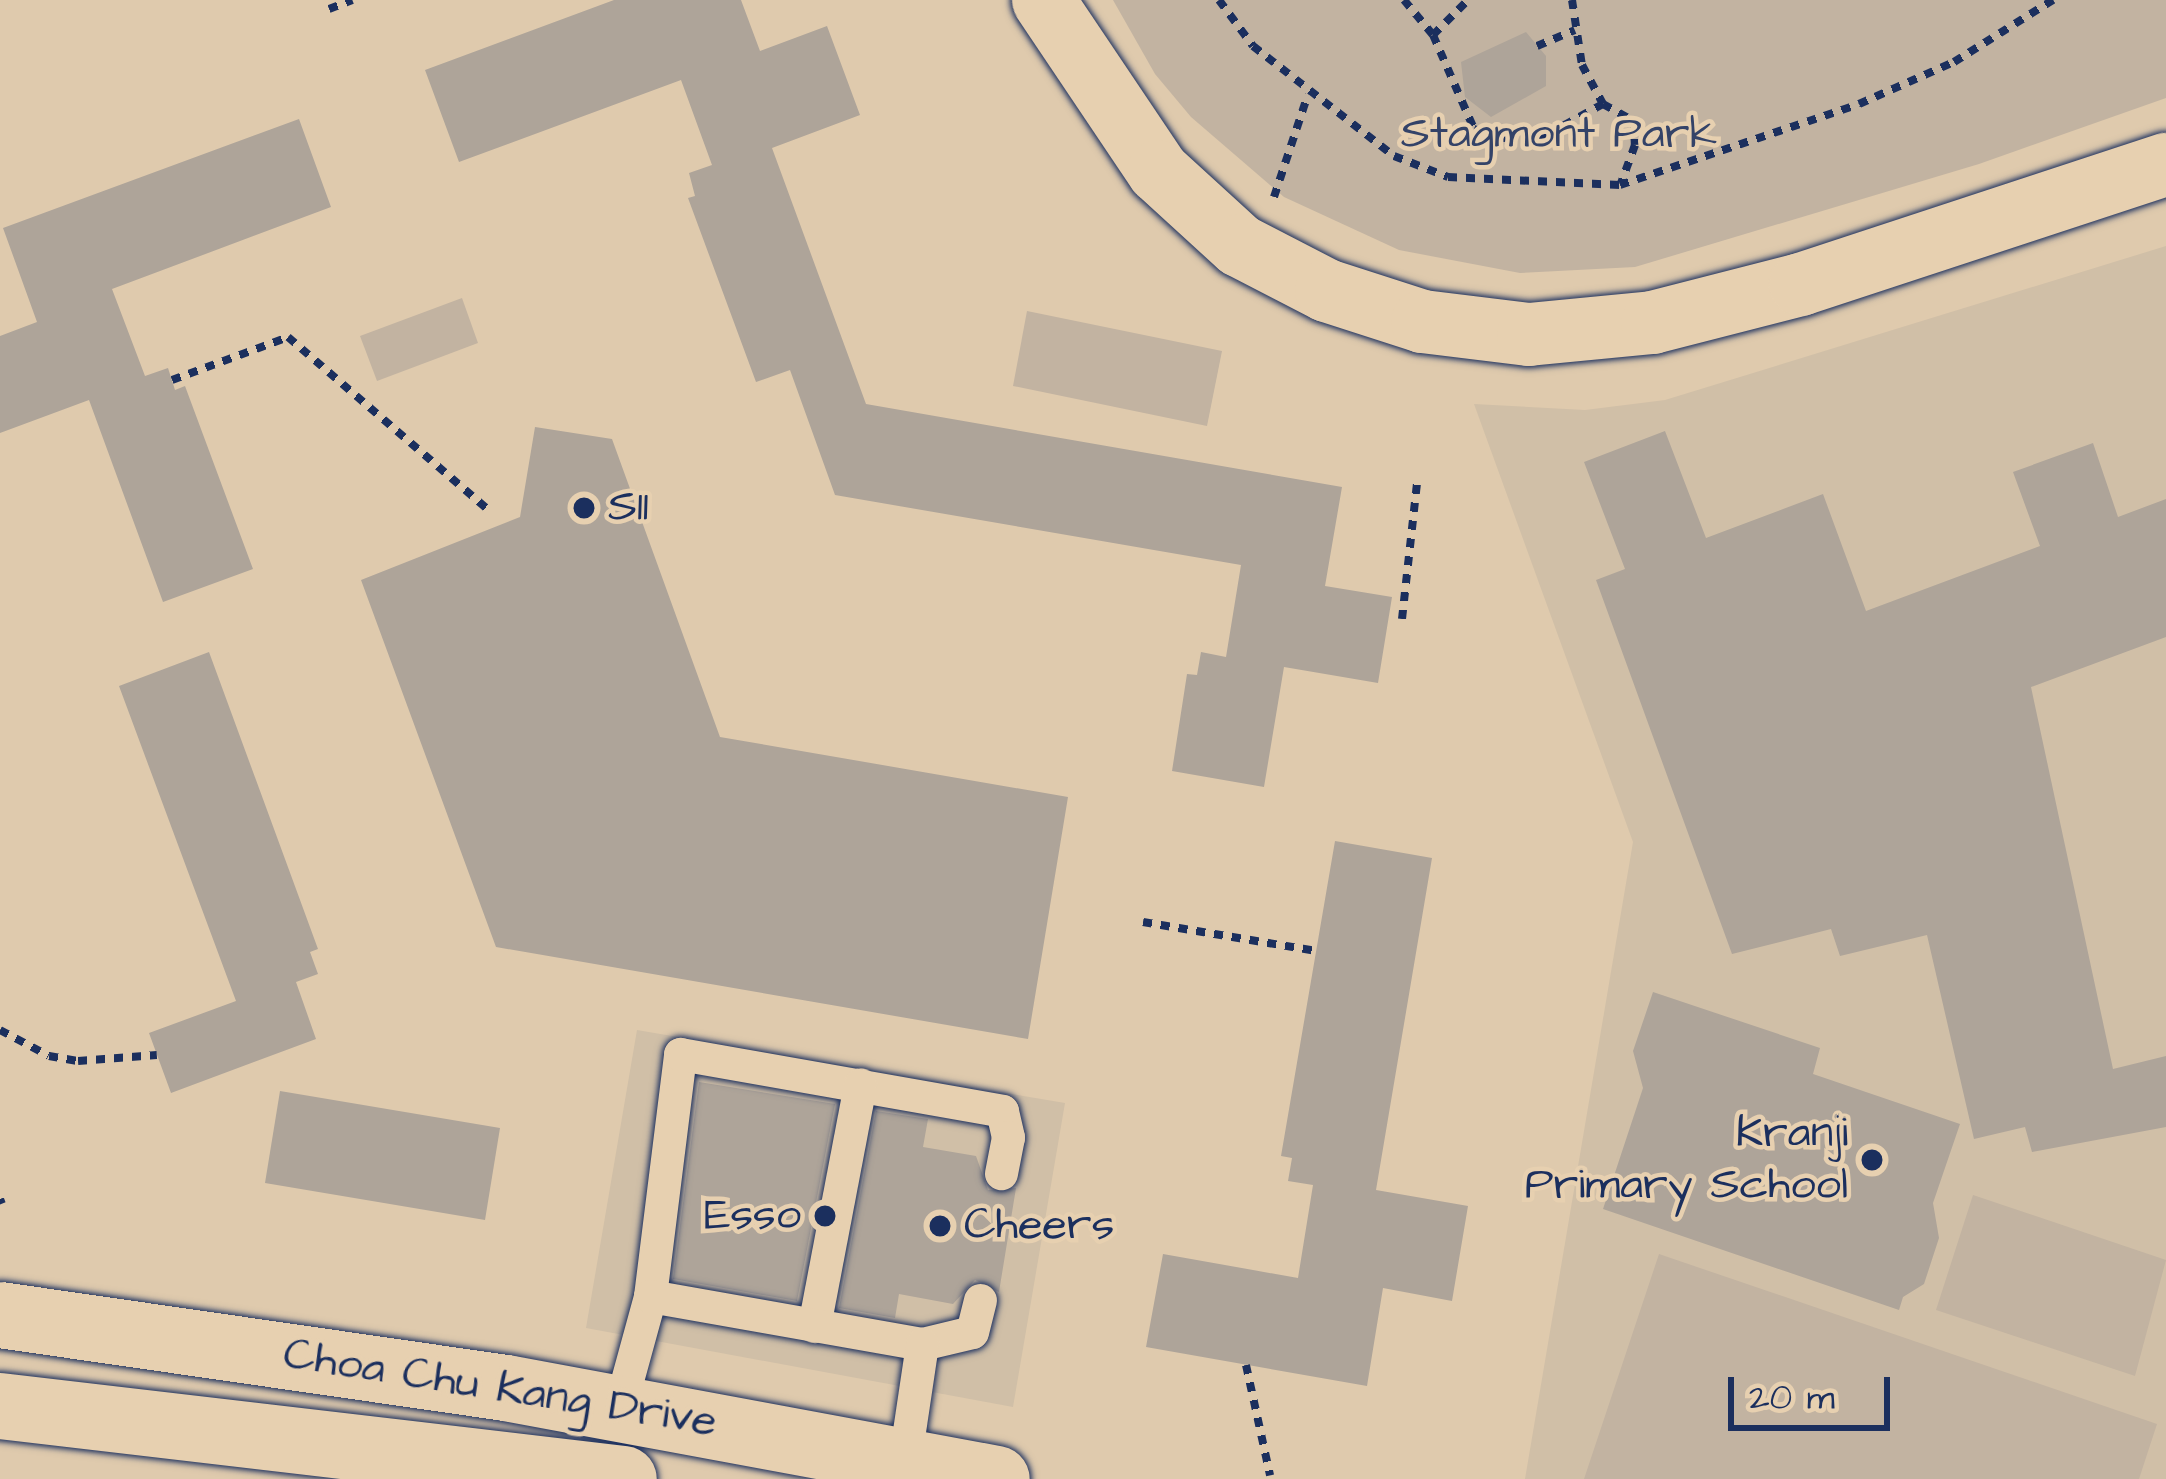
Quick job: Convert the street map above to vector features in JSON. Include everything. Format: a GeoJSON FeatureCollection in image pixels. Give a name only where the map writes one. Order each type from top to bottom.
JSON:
{"type":"FeatureCollection","features":[{"type":"Feature","properties":{"kind":"main road","name":"Choa Chu Kang Drive"},"geometry":{"type":"LineString","coordinates":[[0,1316],[620,1406],[997,1479]]}},
{"type":"Feature","properties":{"kind":"main road","name":"Choa Chu Kang Drive"},"geometry":{"type":"LineString","coordinates":[[0,1406],[624,1479]]}},
{"type":"Feature","properties":{"kind":"street"},"geometry":{"type":"LineString","coordinates":[[1043,0],[1158,171],[1240,245],[1326,290],[1422,321],[1528,334],[1652,322],[1800,284],[2166,164]]}},
{"type":"Feature","properties":{"kind":"lane"},"geometry":{"type":"LineString","coordinates":[[620,1406],[650,1296],[680,1054],[1002,1111],[1008,1137],[1001,1173]]}},
{"type":"Feature","properties":{"kind":"lane"},"geometry":{"type":"LineString","coordinates":[[814,1326],[860,1084]]}},
{"type":"Feature","properties":{"kind":"lane"},"geometry":{"type":"LineString","coordinates":[[650,1296],[922,1344],[972,1332],[980,1300]]}},
{"type":"Feature","properties":{"kind":"lane"},"geometry":{"type":"LineString","coordinates":[[905,1458],[922,1344]]}},
{"type":"Feature","properties":{"kind":"path"},"geometry":{"type":"LineString","coordinates":[[329,9],[352,0]]}},
{"type":"Feature","properties":{"kind":"path"},"geometry":{"type":"LineString","coordinates":[[1219,0],[1253,46],[1369,143],[1448,177],[1620,184],[1859,104],[1954,62],[2053,0]]}},
{"type":"Feature","properties":{"kind":"path"},"geometry":{"type":"LineString","coordinates":[[1404,0],[1433,35],[1474,130],[1503,138],[1548,134],[1603,104]]}},
{"type":"Feature","properties":{"kind":"path"},"geometry":{"type":"LineString","coordinates":[[1433,35],[1468,0]]}},
{"type":"Feature","properties":{"kind":"path"},"geometry":{"type":"LineString","coordinates":[[1561,0],[1571,3],[1582,65],[1603,104],[1634,121],[1635,145],[1620,184]]}},
{"type":"Feature","properties":{"kind":"path"},"geometry":{"type":"LineString","coordinates":[[1537,46],[1575,30]]}},
{"type":"Feature","properties":{"kind":"path"},"geometry":{"type":"LineString","coordinates":[[1274,197],[1308,94]]}},
{"type":"Feature","properties":{"kind":"path"},"geometry":{"type":"LineString","coordinates":[[1256,182],[1291,206]]}},
{"type":"Feature","properties":{"kind":"path"},"geometry":{"type":"LineString","coordinates":[[172,380],[288,337],[490,512]]}},
{"type":"Feature","properties":{"kind":"path"},"geometry":{"type":"LineString","coordinates":[[1402,620],[1418,484]]}},
{"type":"Feature","properties":{"kind":"path"},"geometry":{"type":"LineString","coordinates":[[1143,922],[1317,951]]}},
{"type":"Feature","properties":{"kind":"path"},"geometry":{"type":"LineString","coordinates":[[0,1030],[49,1056],[78,1061],[157,1055]]}},
{"type":"Feature","properties":{"kind":"path"},"geometry":{"type":"LineString","coordinates":[[1246,1365],[1251,1417],[1270,1475]]}},
{"type":"Feature","properties":{"kind":"shaded area","name":"Kranji Primary School"},"geometry":{"type":"Polygon","coordinates":[[[2166,246],[2166,1479],[1525,1479],[1633,842],[1474,404],[1585,410],[1665,400],[2166,246]]]}},
{"type":"Feature","properties":{"kind":"shaded area","name":"Esso"},"geometry":{"type":"Polygon","coordinates":[[[637,1030],[1065,1103],[1013,1407],[586,1328],[637,1030]]]}},
{"type":"Feature","properties":{"kind":"green space","name":"Stagmont Park"},"geometry":{"type":"Polygon","coordinates":[[[1113,0],[2166,0],[2166,98],[1979,164],[1635,267],[1520,273],[1399,250],[1284,197],[1191,117],[1155,74],[1113,0]]]}},
{"type":"Feature","properties":{"kind":"green space"},"geometry":{"type":"Polygon","coordinates":[[[462,298],[478,343],[377,381],[360,336],[462,298]]]}},
{"type":"Feature","properties":{"kind":"green space"},"geometry":{"type":"Polygon","coordinates":[[[1027,311],[1222,351],[1207,426],[1013,386],[1027,311]]]}},
{"type":"Feature","properties":{"kind":"green space"},"geometry":{"type":"Polygon","coordinates":[[[1973,1195],[2166,1260],[2135,1376],[1936,1310],[1973,1195]]]}},
{"type":"Feature","properties":{"kind":"green space"},"geometry":{"type":"Polygon","coordinates":[[[1659,1254],[2157,1424],[2139,1479],[1584,1479],[1659,1254]]]}},
{"type":"Feature","properties":{"kind":"building"},"geometry":{"type":"Polygon","coordinates":[[[614,0],[741,0],[760,51],[827,26],[860,115],[772,148],[866,404],[1342,487],[1325,586],[1392,597],[1378,683],[1284,667],[1264,787],[1172,771],[1187,674],[1197,675],[1201,652],[1226,657],[1241,565],[835,495],[790,370],[756,382],[688,198],[695,196],[689,173],[712,165],[681,80],[459,162],[425,70],[614,0]]]}},
{"type":"Feature","properties":{"kind":"building"},"geometry":{"type":"Polygon","coordinates":[[[1526,32],[1546,56],[1546,86],[1491,117],[1465,97],[1461,62],[1526,32]]]}},
{"type":"Feature","properties":{"kind":"building"},"geometry":{"type":"Polygon","coordinates":[[[299,119],[331,207],[112,289],[145,376],[168,368],[175,390],[185,386],[253,569],[163,602],[89,400],[0,433],[0,336],[37,322],[3,228],[299,119]]]}},
{"type":"Feature","properties":{"kind":"building"},"geometry":{"type":"Polygon","coordinates":[[[535,427],[612,439],[720,737],[1068,797],[1028,1039],[496,947],[361,580],[520,517],[535,427]]]}},
{"type":"Feature","properties":{"kind":"building"},"geometry":{"type":"Polygon","coordinates":[[[1665,431],[1706,538],[1823,494],[1866,611],[2040,546],[2013,472],[2093,443],[2118,517],[2166,499],[2166,637],[2031,687],[2113,1069],[2166,1056],[2166,1127],[2032,1152],[2025,1127],[1974,1139],[1927,935],[1840,956],[1831,929],[1732,954],[1596,580],[1625,569],[1584,462],[1665,431]]]}},
{"type":"Feature","properties":{"kind":"building"},"geometry":{"type":"Polygon","coordinates":[[[209,652],[318,949],[310,952],[318,974],[296,982],[316,1039],[171,1093],[149,1033],[236,1001],[119,686],[209,652]]]}},
{"type":"Feature","properties":{"kind":"building"},"geometry":{"type":"Polygon","coordinates":[[[1335,841],[1432,858],[1376,1190],[1468,1206],[1452,1301],[1383,1288],[1367,1386],[1146,1347],[1163,1254],[1298,1278],[1313,1185],[1288,1181],[1292,1158],[1281,1156],[1335,841]]]}},
{"type":"Feature","properties":{"kind":"building"},"geometry":{"type":"Polygon","coordinates":[[[1653,992],[1820,1048],[1813,1074],[1960,1124],[1933,1203],[1939,1238],[1924,1284],[1903,1297],[1899,1310],[1603,1209],[1643,1088],[1633,1051],[1653,992]]]}},
{"type":"Feature","properties":{"kind":"building"},"geometry":{"type":"Polygon","coordinates":[[[699,1082],[835,1104],[797,1301],[673,1279],[699,1082]]]}},
{"type":"Feature","properties":{"kind":"building"},"geometry":{"type":"Polygon","coordinates":[[[280,1091],[500,1128],[485,1220],[265,1183],[280,1091]]]}},
{"type":"Feature","properties":{"kind":"building"},"geometry":{"type":"Polygon","coordinates":[[[876,1111],[928,1119],[923,1147],[976,1156],[988,1190],[1016,1188],[999,1292],[975,1280],[953,1304],[899,1294],[895,1318],[839,1308],[876,1111]]]}},
{"type":"Feature","properties":{"kind":"place","name":"S11"},"geometry":{"type":"Point","coordinates":[584,508]}},
{"type":"Feature","properties":{"kind":"place","name":"Kranji Primary School"},"geometry":{"type":"Point","coordinates":[1872,1160]}},
{"type":"Feature","properties":{"kind":"place","name":"Esso"},"geometry":{"type":"Point","coordinates":[825,1216]}},
{"type":"Feature","properties":{"kind":"place","name":"Cheers"},"geometry":{"type":"Point","coordinates":[940,1226]}}]}
